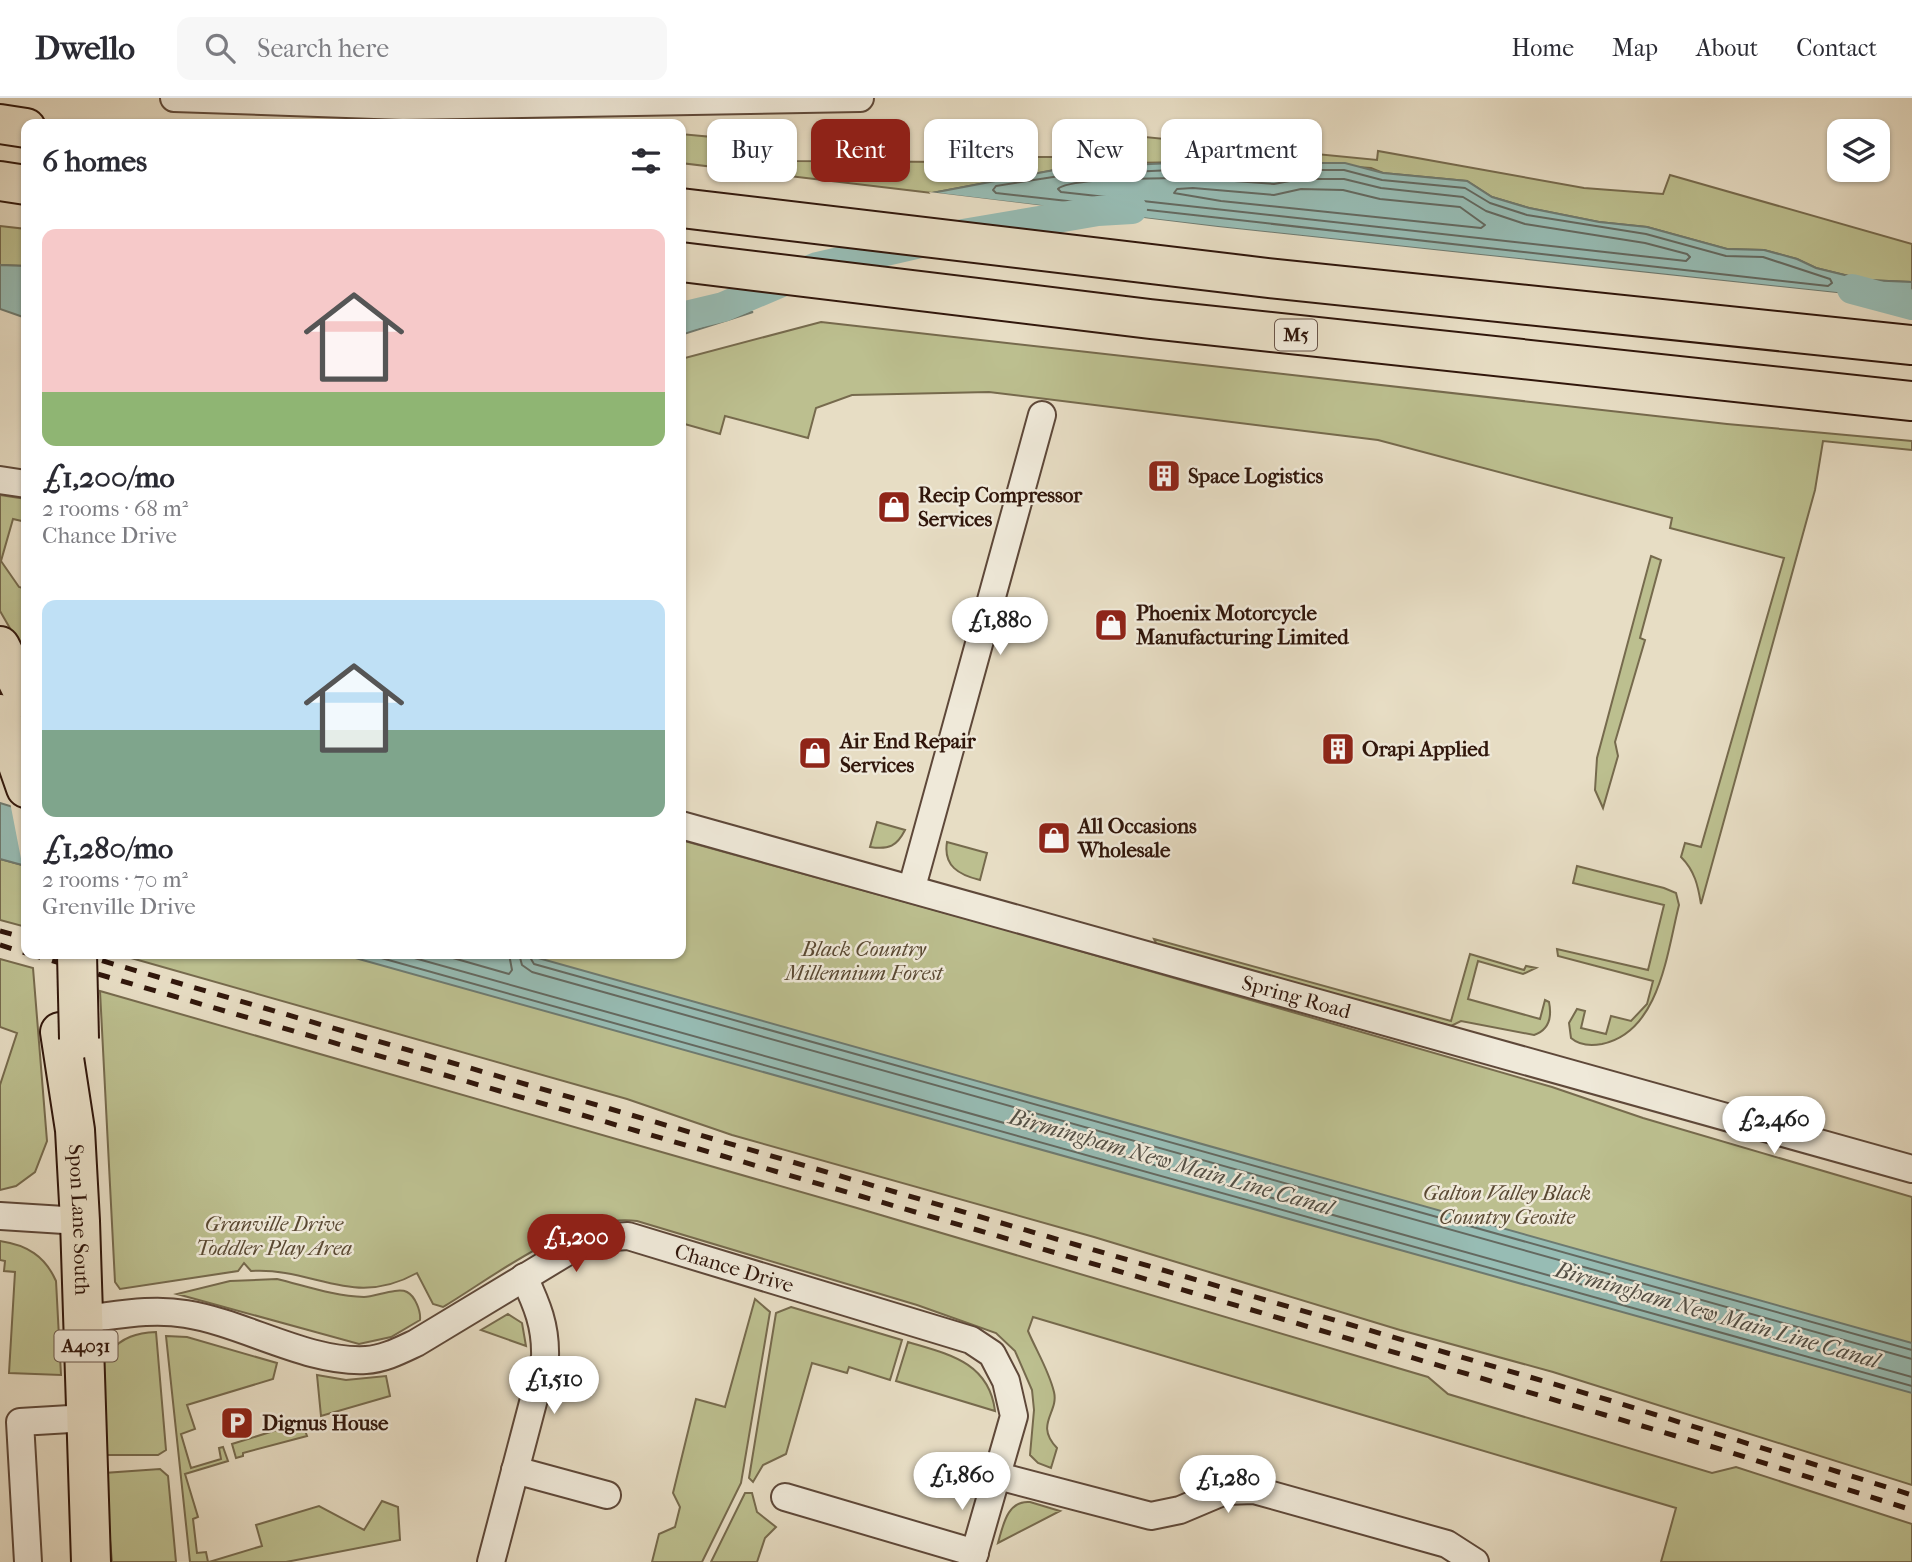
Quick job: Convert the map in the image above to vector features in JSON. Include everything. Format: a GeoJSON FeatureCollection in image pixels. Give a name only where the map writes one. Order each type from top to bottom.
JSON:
{"type":"FeatureCollection","features":[{"type":"Feature","properties":{"kind":"main road"},"geometry":{"type":"LineString","coordinates":[[0,124],[21,127]]}},
{"type":"Feature","properties":{"kind":"main road"},"geometry":{"type":"LineString","coordinates":[[0,181],[21,184]]}},
{"type":"Feature","properties":{"kind":"main road"},"geometry":{"type":"LineString","coordinates":[[686,209],[1268,278],[1912,345]]}},
{"type":"Feature","properties":{"kind":"main road","name":"M5"},"geometry":{"type":"LineString","coordinates":[[686,263],[1177,322],[1912,401]]}},
{"type":"Feature","properties":{"kind":"main road"},"geometry":{"type":"LineString","coordinates":[[0,646],[15,711],[21,753]]}},
{"type":"Feature","properties":{"kind":"main road","name":"Spon Lane South"},"geometry":{"type":"LineString","coordinates":[[54,959],[69,1035],[75,1130],[85,1319],[91,1562]]}},
{"type":"Feature","properties":{"kind":"main road","name":"Spon Lane South"},"geometry":{"type":"LineString","coordinates":[[69,1035],[77,959]]}},
{"type":"Feature","properties":{"kind":"street"},"geometry":{"type":"LineString","coordinates":[[174,98],[403,102],[860,98]]}},
{"type":"Feature","properties":{"kind":"street"},"geometry":{"type":"LineString","coordinates":[[912,887],[1042,415]]}},
{"type":"Feature","properties":{"kind":"street"},"geometry":{"type":"LineString","coordinates":[[0,480],[21,483]]}},
{"type":"Feature","properties":{"kind":"street","name":"Spring Road"},"geometry":{"type":"LineString","coordinates":[[686,826],[912,887],[1912,1169]]}},
{"type":"Feature","properties":{"kind":"street"},"geometry":{"type":"LineString","coordinates":[[0,1216],[80,1221]]}},
{"type":"Feature","properties":{"kind":"street","name":"Chance Drive"},"geometry":{"type":"LineString","coordinates":[[85,1319],[160,1310],[190,1314],[341,1359],[369,1360],[393,1354],[416,1343],[524,1277],[597,1238],[628,1236],[971,1340],[992,1354],[1012,1398],[1014,1416],[973,1558]]}},
{"type":"Feature","properties":{"kind":"street"},"geometry":{"type":"LineString","coordinates":[[491,1562],[545,1357],[546,1335],[542,1314],[524,1277]]}},
{"type":"Feature","properties":{"kind":"street"},"geometry":{"type":"LineString","coordinates":[[28,1562],[20,1422],[87,1418]]}},
{"type":"Feature","properties":{"kind":"street"},"geometry":{"type":"LineString","coordinates":[[515,1470],[607,1495]]}},
{"type":"Feature","properties":{"kind":"street"},"geometry":{"type":"LineString","coordinates":[[998,1476],[1151,1516],[1181,1510],[1225,1491],[1254,1490],[1447,1544],[1475,1562]]}},
{"type":"Feature","properties":{"kind":"street"},"geometry":{"type":"LineString","coordinates":[[785,1497],[973,1558]]}},
{"type":"Feature","properties":{"kind":"green space"},"geometry":{"type":"Polygon","coordinates":[[[686,134],[707,137],[707,166],[686,164],[686,134]]]}},
{"type":"Feature","properties":{"kind":"green space"},"geometry":{"type":"Polygon","coordinates":[[[1147,137],[1161,139],[1161,162],[1147,163],[1147,137]]]}},
{"type":"Feature","properties":{"kind":"green space"},"geometry":{"type":"Polygon","coordinates":[[[1378,151],[1584,188],[1663,194],[1670,175],[1912,244],[1912,282],[1865,280],[1816,268],[1797,259],[1764,250],[1727,249],[1647,227],[1599,222],[1529,208],[1492,197],[1467,181],[1383,173],[1371,168],[1322,165],[1322,155],[1377,160],[1378,151]]]}},
{"type":"Feature","properties":{"kind":"green space"},"geometry":{"type":"Polygon","coordinates":[[[1038,157],[1052,157],[1052,170],[1038,173],[1038,157]]]}},
{"type":"Feature","properties":{"kind":"green space"},"geometry":{"type":"Polygon","coordinates":[[[797,161],[811,161],[811,179],[797,177],[797,161]]]}},
{"type":"Feature","properties":{"kind":"green space"},"geometry":{"type":"Polygon","coordinates":[[[910,162],[924,162],[924,182],[991,182],[932,193],[840,182],[910,182],[910,162]]]}},
{"type":"Feature","properties":{"kind":"green space"},"geometry":{"type":"Polygon","coordinates":[[[0,226],[21,228],[21,266],[0,265],[0,226]]]}},
{"type":"Feature","properties":{"kind":"green space"},"geometry":{"type":"Polygon","coordinates":[[[821,322],[1727,424],[1912,441],[1912,450],[1823,441],[1815,490],[1701,904],[1695,879],[1681,857],[1685,843],[1701,847],[1784,558],[1670,528],[1672,518],[1378,440],[989,392],[852,395],[816,408],[808,438],[725,416],[720,434],[686,424],[686,358],[821,322]]]}},
{"type":"Feature","properties":{"kind":"green space"},"geometry":{"type":"Polygon","coordinates":[[[0,495],[21,498],[21,521],[13,519],[1,561],[21,588],[21,647],[0,611],[0,495]]]}},
{"type":"Feature","properties":{"kind":"green space"},"geometry":{"type":"Polygon","coordinates":[[[1651,556],[1661,560],[1640,638],[1645,640],[1615,742],[1618,756],[1603,808],[1595,790],[1597,758],[1651,556]]]}},
{"type":"Feature","properties":{"kind":"green space"},"geometry":{"type":"Polygon","coordinates":[[[877,822],[905,830],[892,846],[870,847],[877,822]]]}},
{"type":"Feature","properties":{"kind":"green space","name":"Galton Valley Black Country Geosite"},"geometry":{"type":"Polygon","coordinates":[[[686,841],[1025,935],[1552,1087],[1643,1118],[1912,1197],[1912,1485],[1553,1372],[1400,1330],[1094,1237],[732,1135],[627,1099],[135,959],[686,959],[686,841]]]}},
{"type":"Feature","properties":{"kind":"green space"},"geometry":{"type":"Polygon","coordinates":[[[947,842],[987,853],[980,880],[954,868],[946,850],[947,842]]]}},
{"type":"Feature","properties":{"kind":"green space"},"geometry":{"type":"Polygon","coordinates":[[[0,859],[21,865],[21,926],[0,920],[0,859]]]}},
{"type":"Feature","properties":{"kind":"green space"},"geometry":{"type":"Polygon","coordinates":[[[1577,866],[1664,888],[1676,893],[1679,905],[1665,966],[1649,1007],[1637,1024],[1621,1037],[1598,1045],[1581,1044],[1571,1038],[1569,1023],[1577,1009],[1585,1011],[1581,1028],[1606,1034],[1611,1016],[1631,1021],[1647,1004],[1653,981],[1558,956],[1557,949],[1648,970],[1664,905],[1573,883],[1577,866]]]}},
{"type":"Feature","properties":{"kind":"green space"},"geometry":{"type":"Polygon","coordinates":[[[1154,939],[1451,1021],[1470,954],[1524,970],[1526,966],[1536,968],[1523,974],[1478,961],[1468,999],[1540,1019],[1545,1000],[1549,1002],[1550,1018],[1543,1030],[1534,1035],[1461,1021],[1451,1026],[1157,945],[1154,939]]]}},
{"type":"Feature","properties":{"kind":"green space"},"geometry":{"type":"Polygon","coordinates":[[[0,959],[33,968],[47,1141],[35,1172],[16,1186],[0,1190],[0,1085],[17,1033],[0,1027],[0,959]]]}},
{"type":"Feature","properties":{"kind":"green space","name":"Granville Drive Toddler Play Area"},"geometry":{"type":"Polygon","coordinates":[[[100,991],[857,1208],[1428,1377],[1448,1394],[1712,1473],[1736,1467],[1912,1524],[1912,1562],[1661,1562],[1676,1508],[1033,1317],[1028,1331],[1046,1368],[1055,1399],[1047,1425],[1050,1440],[1057,1448],[1051,1468],[1038,1463],[1030,1455],[1034,1410],[1032,1390],[1015,1351],[996,1333],[917,1305],[637,1221],[613,1221],[588,1226],[562,1236],[536,1249],[443,1307],[433,1304],[417,1273],[394,1283],[353,1287],[274,1271],[251,1271],[244,1263],[238,1271],[120,1289],[115,1282],[100,991]]]}},
{"type":"Feature","properties":{"kind":"green space"},"geometry":{"type":"Polygon","coordinates":[[[0,1241],[19,1245],[34,1253],[52,1272],[56,1281],[61,1375],[9,1373],[15,1272],[4,1271],[5,1261],[0,1260],[0,1241]]]}},
{"type":"Feature","properties":{"kind":"green space"},"geometry":{"type":"Polygon","coordinates":[[[277,1279],[353,1296],[369,1297],[398,1291],[407,1292],[417,1304],[420,1320],[391,1337],[359,1344],[177,1294],[230,1281],[277,1279]]]}},
{"type":"Feature","properties":{"kind":"green space"},"geometry":{"type":"Polygon","coordinates":[[[755,1299],[770,1312],[741,1483],[702,1562],[652,1562],[659,1534],[675,1527],[680,1507],[673,1493],[696,1399],[725,1407],[755,1299]]]}},
{"type":"Feature","properties":{"kind":"green space"},"geometry":{"type":"Polygon","coordinates":[[[791,1307],[902,1340],[890,1380],[849,1367],[847,1373],[812,1363],[786,1454],[763,1465],[753,1482],[749,1478],[776,1313],[791,1307]]]}},
{"type":"Feature","properties":{"kind":"green space"},"geometry":{"type":"Polygon","coordinates":[[[508,1314],[522,1323],[526,1346],[481,1330],[508,1314]]]}},
{"type":"Feature","properties":{"kind":"green space"},"geometry":{"type":"Polygon","coordinates":[[[156,1332],[166,1450],[158,1455],[104,1455],[103,1348],[110,1352],[130,1337],[156,1332]]]}},
{"type":"Feature","properties":{"kind":"green space"},"geometry":{"type":"Polygon","coordinates":[[[166,1336],[187,1337],[277,1363],[273,1379],[187,1405],[195,1429],[181,1434],[191,1468],[221,1459],[219,1448],[223,1447],[228,1461],[185,1474],[198,1517],[193,1519],[197,1553],[206,1552],[208,1562],[190,1562],[166,1336]]]}},
{"type":"Feature","properties":{"kind":"green space"},"geometry":{"type":"Polygon","coordinates":[[[908,1342],[952,1356],[975,1371],[991,1394],[995,1411],[896,1381],[908,1342]]]}},
{"type":"Feature","properties":{"kind":"green space"},"geometry":{"type":"Polygon","coordinates":[[[317,1375],[346,1380],[386,1376],[390,1396],[321,1416],[317,1375]]]}},
{"type":"Feature","properties":{"kind":"green space"},"geometry":{"type":"Polygon","coordinates":[[[302,1422],[307,1436],[243,1453],[243,1456],[236,1458],[232,1444],[302,1422]]]}},
{"type":"Feature","properties":{"kind":"green space"},"geometry":{"type":"Polygon","coordinates":[[[160,1469],[168,1476],[176,1562],[112,1562],[104,1473],[160,1469]]]}},
{"type":"Feature","properties":{"kind":"green space"},"geometry":{"type":"Polygon","coordinates":[[[745,1493],[752,1493],[757,1512],[776,1527],[765,1538],[757,1562],[711,1562],[745,1493]]]}},
{"type":"Feature","properties":{"kind":"green space"},"geometry":{"type":"Polygon","coordinates":[[[382,1501],[398,1507],[400,1540],[286,1562],[209,1562],[262,1546],[256,1525],[319,1506],[364,1530],[382,1501]]]}},
{"type":"Feature","properties":{"kind":"green space"},"geometry":{"type":"Polygon","coordinates":[[[1030,1502],[1060,1511],[998,1543],[1007,1515],[1016,1505],[1030,1502]]]}},
{"type":"Feature","properties":{"kind":"water"},"geometry":{"type":"Polygon","coordinates":[[[1322,163],[1345,163],[1383,173],[1467,181],[1492,197],[1529,208],[1599,222],[1647,227],[1727,249],[1764,250],[1797,259],[1816,268],[1865,280],[1912,282],[1912,301],[1218,227],[932,193],[991,182],[1038,182],[1038,173],[1052,170],[1052,182],[1147,182],[1147,164],[1161,164],[1161,182],[1322,182],[1322,163]]]}},
{"type":"Feature","properties":{"kind":"water"},"geometry":{"type":"Polygon","coordinates":[[[0,265],[21,266],[21,316],[0,309],[0,265]]]}},
{"type":"Feature","properties":{"kind":"water"},"geometry":{"type":"Polygon","coordinates":[[[686,303],[753,312],[686,333],[686,303]]]}},
{"type":"Feature","properties":{"kind":"water"},"geometry":{"type":"Polygon","coordinates":[[[0,803],[21,809],[21,865],[0,859],[0,803]]]}},
{"type":"Feature","properties":{"kind":"water","name":"Birmingham New Main Line Canal"},"geometry":{"type":"Polygon","coordinates":[[[359,959],[542,959],[1912,1343],[1912,1393],[359,959]]]}},
{"type":"Feature","properties":{"kind":"pier"},"geometry":{"type":"Polygon","coordinates":[[[929,192],[1218,227],[1912,301],[1912,304],[1218,230],[932,196],[929,192]]]}},
{"type":"Feature","properties":{"kind":"pier"},"geometry":{"type":"Polygon","coordinates":[[[10,802],[21,805],[21,859],[10,802]]]}},
{"type":"Feature","properties":{"kind":"waterway"},"geometry":{"type":"LineString","coordinates":[[963,234],[1098,211],[1132,209]]}},
{"type":"Feature","properties":{"kind":"waterway"},"geometry":{"type":"LineString","coordinates":[[686,316],[723,307],[817,267],[921,243]]}},
{"type":"Feature","properties":{"kind":"waterway"},"geometry":{"type":"LineString","coordinates":[[1852,289],[1912,305]]}},
{"type":"Feature","properties":{"kind":"railway"},"geometry":{"type":"LineString","coordinates":[[0,931],[21,937]]}},
{"type":"Feature","properties":{"kind":"railway"},"geometry":{"type":"LineString","coordinates":[[0,945],[21,951]]}},
{"type":"Feature","properties":{"kind":"railway"},"geometry":{"type":"LineString","coordinates":[[46,959],[1252,1310],[1723,1450],[1912,1510]]}},
{"type":"Feature","properties":{"kind":"railway"},"geometry":{"type":"LineString","coordinates":[[96,959],[1612,1401],[1912,1495]]}},
{"type":"Feature","properties":{"kind":"place","name":"Space Logistics"},"geometry":{"type":"Point","coordinates":[1164,476]}},
{"type":"Feature","properties":{"kind":"place","name":"Recip Compressor Services"},"geometry":{"type":"Point","coordinates":[894,507]}},
{"type":"Feature","properties":{"kind":"place","name":"Phoenix Motorcycle Manufacturing Limited"},"geometry":{"type":"Point","coordinates":[1111,625]}},
{"type":"Feature","properties":{"kind":"place","name":"Orapi Applied"},"geometry":{"type":"Point","coordinates":[1338,749]}},
{"type":"Feature","properties":{"kind":"place","name":"Air End Repair Services"},"geometry":{"type":"Point","coordinates":[815,753]}},
{"type":"Feature","properties":{"kind":"place","name":"All Occasions Wholesale"},"geometry":{"type":"Point","coordinates":[1054,838]}},
{"type":"Feature","properties":{"kind":"place","name":"Dignus House"},"geometry":{"type":"Point","coordinates":[237,1423]}},
{"type":"Feature","properties":{"kind":"park label","name":"Black Country Millennium Forest"},"geometry":{"type":"Point","coordinates":[864,961]}}]}
